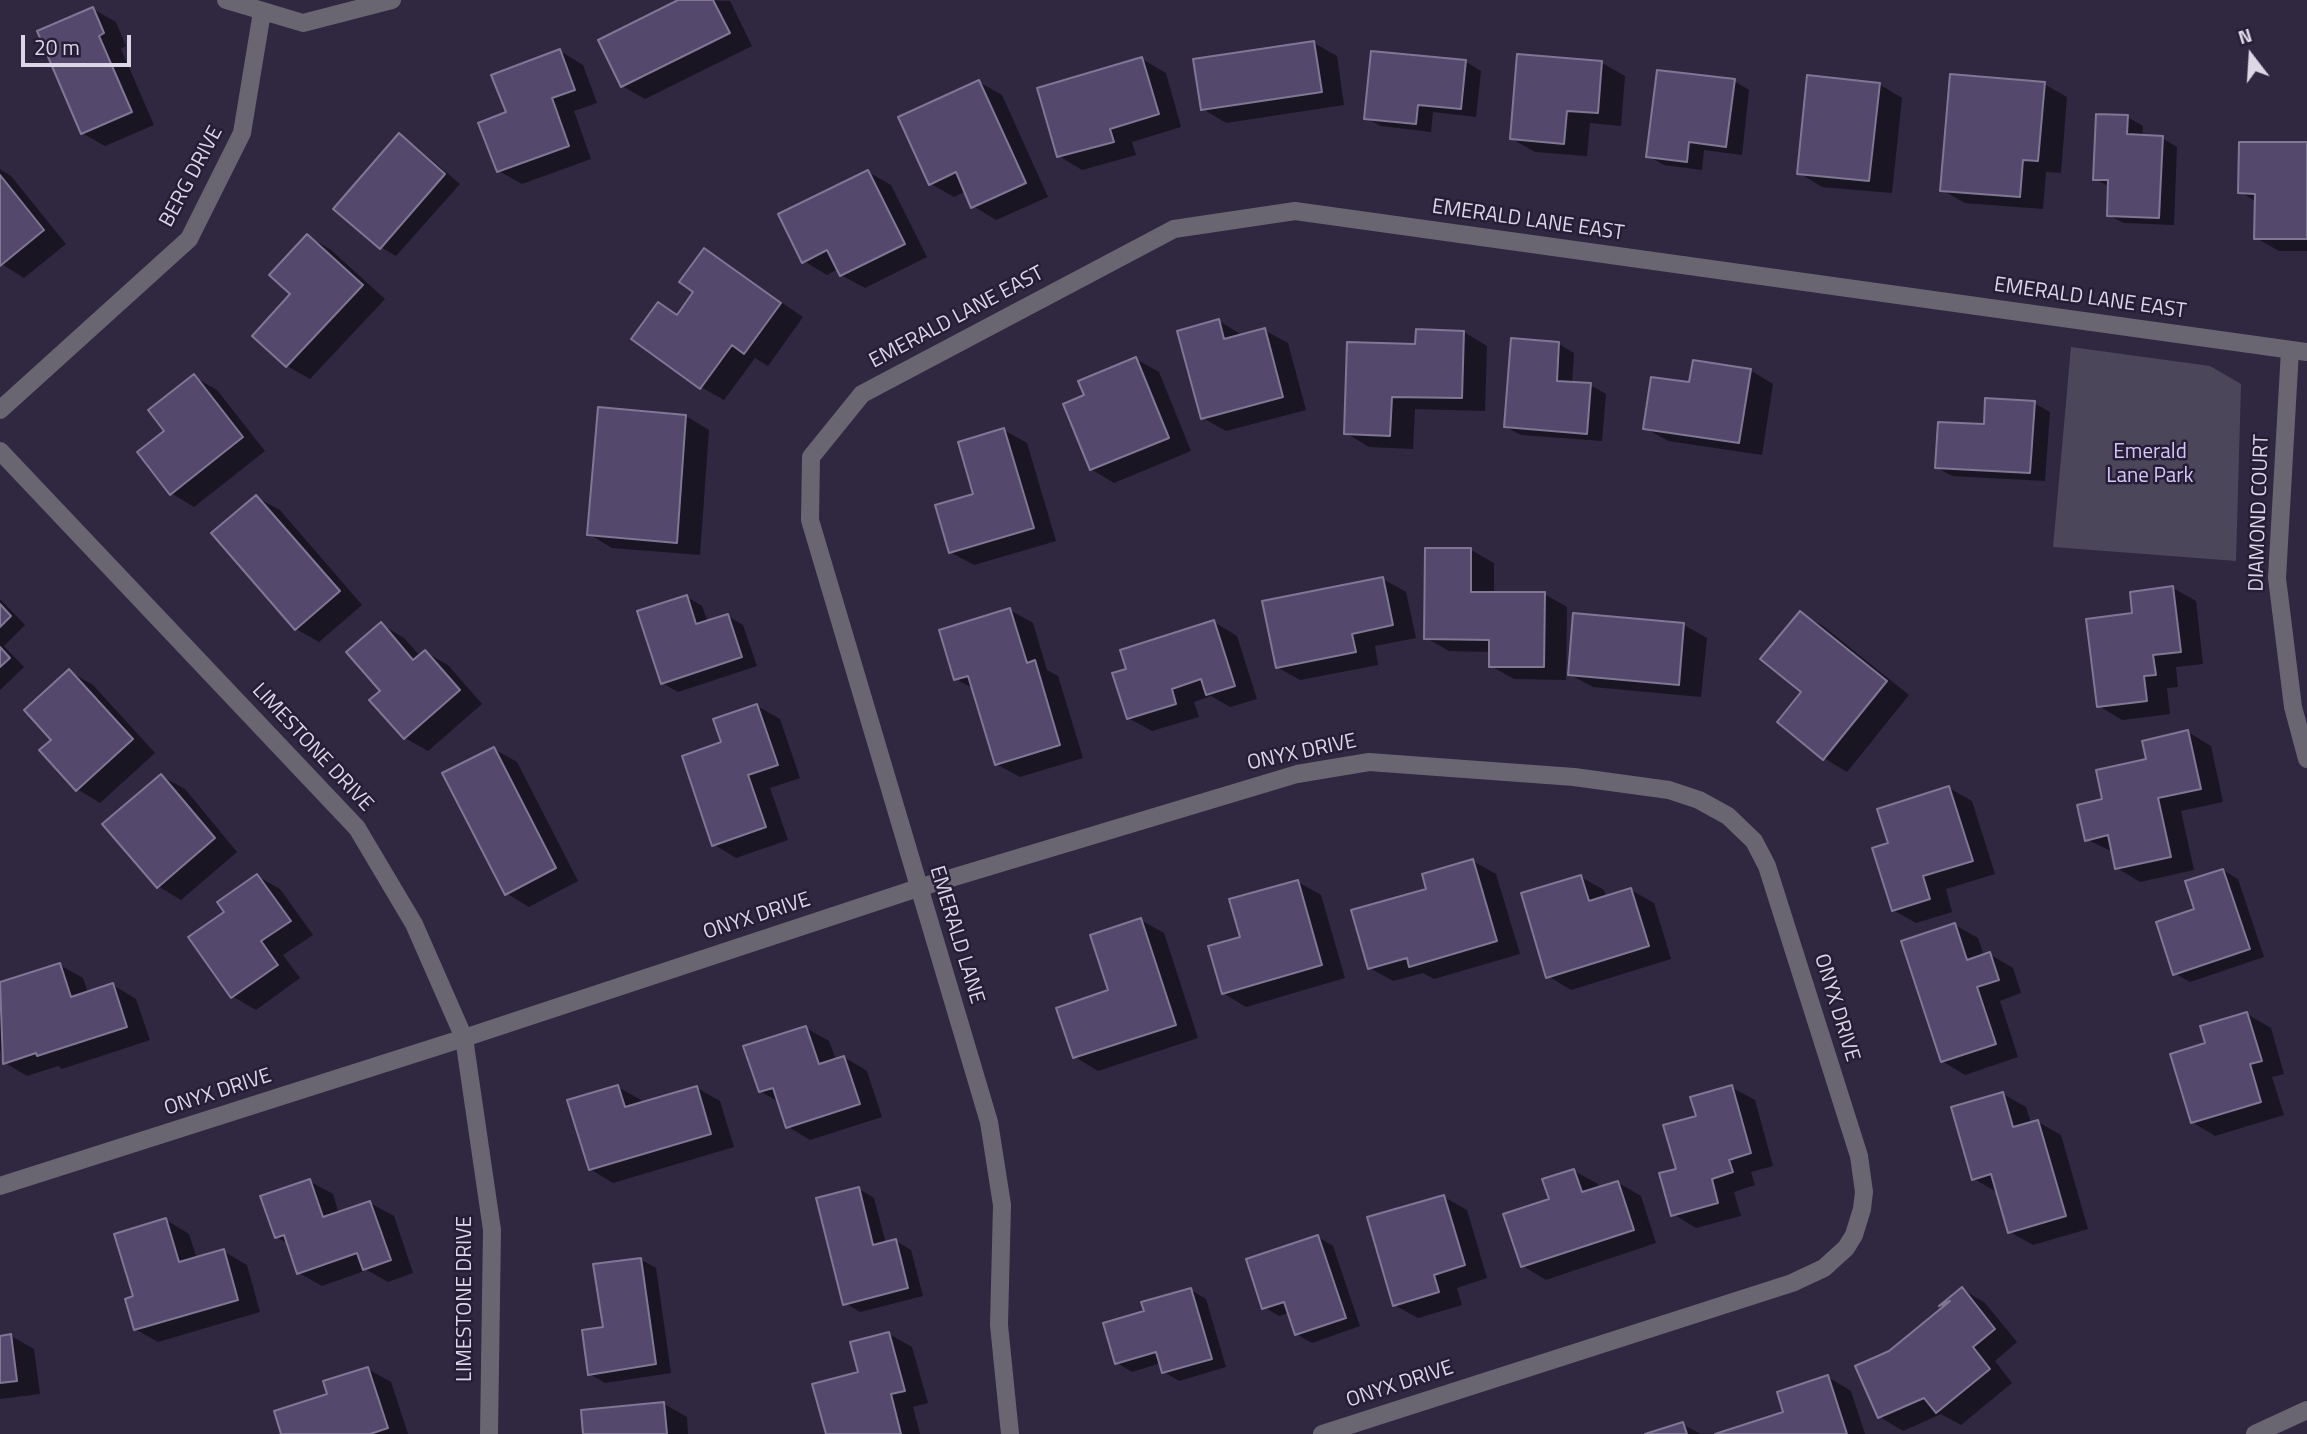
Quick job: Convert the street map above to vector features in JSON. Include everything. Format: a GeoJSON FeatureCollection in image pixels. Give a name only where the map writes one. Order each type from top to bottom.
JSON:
{"type":"FeatureCollection","features":[{"type":"Feature","properties":{"kind":"street"},"geometry":{"type":"LineString","coordinates":[[226,0],[303,23],[392,0]]}},
{"type":"Feature","properties":{"kind":"street","name":"BERG DRIVE"},"geometry":{"type":"LineString","coordinates":[[0,410],[189,239],[243,133],[262,12]]}},
{"type":"Feature","properties":{"kind":"street","name":"EMERALD LANE EAST"},"geometry":{"type":"LineString","coordinates":[[811,457],[862,394],[1174,229],[1295,211],[2298,351]]}},
{"type":"Feature","properties":{"kind":"street","name":"DIAMOND COURT"},"geometry":{"type":"LineString","coordinates":[[2298,351],[2277,578],[2292,707],[2307,759]]}},
{"type":"Feature","properties":{"kind":"street","name":"LIMESTONE DRIVE"},"geometry":{"type":"LineString","coordinates":[[0,452],[357,828],[414,924],[464,1038],[492,1230],[489,1434]]}},
{"type":"Feature","properties":{"kind":"street","name":"EMERALD LANE"},"geometry":{"type":"LineString","coordinates":[[811,457],[810,520],[989,1122],[998,1165],[1002,1205],[1001,1367],[1010,1434]]}},
{"type":"Feature","properties":{"kind":"street","name":"ONYX DRIVE"},"geometry":{"type":"LineString","coordinates":[[0,1186],[464,1038],[918,888],[1264,782],[1369,762],[1574,777],[1669,790],[1713,807],[1743,828],[1754,841],[1772,879],[1859,1156],[1864,1192],[1862,1209],[1854,1235],[1846,1248],[1824,1268],[1793,1283],[1322,1434]]}},
{"type":"Feature","properties":{"kind":"street"},"geometry":{"type":"LineString","coordinates":[[2255,1434],[2307,1410]]}},
{"type":"Feature","properties":{"kind":"green space","name":"Emerald Lane Park"},"geometry":{"type":"Polygon","coordinates":[[[2071,347],[2210,366],[2241,384],[2236,561],[2053,547],[2071,347]]]}},
{"type":"Feature","properties":{"kind":"building"},"geometry":{"type":"Polygon","coordinates":[[[678,0],[713,0],[730,33],[621,87],[598,40],[678,0]]]}},
{"type":"Feature","properties":{"kind":"building"},"geometry":{"type":"Polygon","coordinates":[[[93,7],[104,33],[99,36],[132,112],[81,134],[37,31],[93,7]]]}},
{"type":"Feature","properties":{"kind":"building"},"geometry":{"type":"Polygon","coordinates":[[[1314,41],[1322,92],[1201,110],[1193,59],[1314,41]]]}},
{"type":"Feature","properties":{"kind":"building"},"geometry":{"type":"Polygon","coordinates":[[[560,49],[575,90],[552,98],[569,146],[497,172],[478,123],[506,112],[491,75],[560,49]]]}},
{"type":"Feature","properties":{"kind":"building"},"geometry":{"type":"Polygon","coordinates":[[[1371,51],[1466,60],[1461,109],[1418,105],[1416,124],[1364,119],[1371,51]]]}},
{"type":"Feature","properties":{"kind":"building"},"geometry":{"type":"Polygon","coordinates":[[[1517,54],[1602,61],[1598,113],[1567,111],[1564,144],[1510,139],[1517,54]]]}},
{"type":"Feature","properties":{"kind":"building"},"geometry":{"type":"Polygon","coordinates":[[[1142,57],[1159,114],[1110,129],[1114,142],[1057,157],[1037,88],[1142,57]]]}},
{"type":"Feature","properties":{"kind":"building"},"geometry":{"type":"Polygon","coordinates":[[[1657,70],[1735,79],[1726,147],[1689,142],[1687,162],[1646,157],[1657,70]]]}},
{"type":"Feature","properties":{"kind":"building"},"geometry":{"type":"Polygon","coordinates":[[[1950,74],[2045,82],[2038,161],[2023,160],[2020,197],[1940,191],[1950,74]]]}},
{"type":"Feature","properties":{"kind":"building"},"geometry":{"type":"Polygon","coordinates":[[[1807,75],[1880,83],[1869,181],[1797,174],[1807,75]]]}},
{"type":"Feature","properties":{"kind":"building"},"geometry":{"type":"Polygon","coordinates":[[[979,80],[1026,183],[971,208],[956,172],[929,185],[898,117],[979,80]]]}},
{"type":"Feature","properties":{"kind":"building"},"geometry":{"type":"Polygon","coordinates":[[[2096,114],[2128,115],[2127,134],[2163,136],[2159,218],[2107,216],[2108,180],[2093,180],[2096,114]]]}},
{"type":"Feature","properties":{"kind":"building"},"geometry":{"type":"Polygon","coordinates":[[[399,133],[445,174],[380,249],[333,209],[399,133]]]}},
{"type":"Feature","properties":{"kind":"building"},"geometry":{"type":"Polygon","coordinates":[[[2239,142],[2307,142],[2307,239],[2254,239],[2255,194],[2238,193],[2239,142]]]}},
{"type":"Feature","properties":{"kind":"building"},"geometry":{"type":"Polygon","coordinates":[[[868,170],[905,244],[840,276],[827,250],[802,263],[778,214],[868,170]]]}},
{"type":"Feature","properties":{"kind":"building"},"geometry":{"type":"Polygon","coordinates":[[[0,175],[44,230],[0,266],[0,175]]]}},
{"type":"Feature","properties":{"kind":"building"},"geometry":{"type":"Polygon","coordinates":[[[307,234],[363,285],[286,367],[252,336],[290,294],[269,275],[307,234]]]}},
{"type":"Feature","properties":{"kind":"building"},"geometry":{"type":"Polygon","coordinates":[[[704,248],[781,303],[744,354],[732,345],[700,389],[631,339],[658,302],[677,315],[693,292],[679,282],[704,248]]]}},
{"type":"Feature","properties":{"kind":"building"},"geometry":{"type":"Polygon","coordinates":[[[1219,319],[1224,339],[1265,328],[1283,397],[1201,419],[1177,331],[1219,319]]]}},
{"type":"Feature","properties":{"kind":"building"},"geometry":{"type":"Polygon","coordinates":[[[1416,329],[1464,331],[1462,398],[1392,397],[1390,436],[1344,434],[1347,342],[1415,344],[1416,329]]]}},
{"type":"Feature","properties":{"kind":"building"},"geometry":{"type":"Polygon","coordinates":[[[1511,338],[1559,342],[1557,381],[1591,383],[1587,434],[1504,427],[1511,338]]]}},
{"type":"Feature","properties":{"kind":"building"},"geometry":{"type":"Polygon","coordinates":[[[1136,357],[1169,438],[1090,470],[1063,404],[1084,395],[1078,381],[1136,357]]]}},
{"type":"Feature","properties":{"kind":"building"},"geometry":{"type":"Polygon","coordinates":[[[1693,360],[1751,369],[1739,443],[1643,429],[1651,377],[1689,382],[1693,360]]]}},
{"type":"Feature","properties":{"kind":"building"},"geometry":{"type":"Polygon","coordinates":[[[194,374],[243,437],[170,495],[137,452],[164,431],[148,410],[194,374]]]}},
{"type":"Feature","properties":{"kind":"building"},"geometry":{"type":"Polygon","coordinates":[[[1985,398],[2035,401],[2030,473],[1935,468],[1938,422],[1984,424],[1985,398]]]}},
{"type":"Feature","properties":{"kind":"building"},"geometry":{"type":"Polygon","coordinates":[[[598,407],[686,415],[677,543],[587,535],[598,407]]]}},
{"type":"Feature","properties":{"kind":"building"},"geometry":{"type":"Polygon","coordinates":[[[1004,428],[1034,528],[949,553],[935,505],[973,494],[958,442],[1004,428]]]}},
{"type":"Feature","properties":{"kind":"building"},"geometry":{"type":"Polygon","coordinates":[[[256,495],[340,591],[295,630],[211,533],[256,495]]]}},
{"type":"Feature","properties":{"kind":"building"},"geometry":{"type":"Polygon","coordinates":[[[1425,548],[1471,548],[1471,592],[1545,592],[1544,667],[1489,667],[1489,640],[1424,639],[1425,548]]]}},
{"type":"Feature","properties":{"kind":"building"},"geometry":{"type":"Polygon","coordinates":[[[1383,577],[1393,625],[1352,634],[1356,652],[1276,668],[1262,601],[1383,577]]]}},
{"type":"Feature","properties":{"kind":"building"},"geometry":{"type":"Polygon","coordinates":[[[2173,586],[2181,652],[2153,655],[2156,675],[2144,676],[2147,701],[2097,707],[2086,619],[2132,613],[2130,592],[2173,586]]]}},
{"type":"Feature","properties":{"kind":"building"},"geometry":{"type":"Polygon","coordinates":[[[687,595],[696,624],[728,614],[742,657],[661,684],[637,611],[687,595]]]}},
{"type":"Feature","properties":{"kind":"building"},"geometry":{"type":"Polygon","coordinates":[[[0,604],[11,616],[0,627],[0,604]]]}},
{"type":"Feature","properties":{"kind":"building"},"geometry":{"type":"Polygon","coordinates":[[[1010,608],[1027,663],[1035,660],[1060,745],[995,765],[968,676],[954,680],[939,630],[1010,608]]]}},
{"type":"Feature","properties":{"kind":"building"},"geometry":{"type":"Polygon","coordinates":[[[1800,611],[1887,681],[1823,760],[1777,722],[1801,692],[1760,659],[1800,611]]]}},
{"type":"Feature","properties":{"kind":"building"},"geometry":{"type":"Polygon","coordinates":[[[1573,613],[1684,623],[1679,685],[1568,675],[1573,613]]]}},
{"type":"Feature","properties":{"kind":"building"},"geometry":{"type":"Polygon","coordinates":[[[1214,620],[1235,686],[1206,695],[1201,679],[1172,689],[1176,704],[1127,719],[1112,673],[1126,669],[1120,650],[1214,620]]]}},
{"type":"Feature","properties":{"kind":"building"},"geometry":{"type":"Polygon","coordinates":[[[381,622],[413,660],[425,650],[460,690],[404,739],[369,700],[380,691],[346,652],[381,622]]]}},
{"type":"Feature","properties":{"kind":"building"},"geometry":{"type":"Polygon","coordinates":[[[0,647],[10,658],[0,667],[0,647]]]}},
{"type":"Feature","properties":{"kind":"building"},"geometry":{"type":"Polygon","coordinates":[[[69,669],[133,739],[76,791],[39,750],[51,740],[24,710],[69,669]]]}},
{"type":"Feature","properties":{"kind":"building"},"geometry":{"type":"Polygon","coordinates":[[[757,704],[778,765],[748,775],[766,827],[712,846],[682,756],[721,742],[713,719],[757,704]]]}},
{"type":"Feature","properties":{"kind":"building"},"geometry":{"type":"Polygon","coordinates":[[[2188,730],[2201,789],[2158,798],[2171,857],[2115,869],[2108,835],[2085,841],[2077,805],[2102,799],[2096,770],[2146,759],[2142,741],[2188,730]]]}},
{"type":"Feature","properties":{"kind":"building"},"geometry":{"type":"Polygon","coordinates":[[[494,747],[556,868],[505,895],[442,773],[494,747]]]}},
{"type":"Feature","properties":{"kind":"building"},"geometry":{"type":"Polygon","coordinates":[[[161,774],[215,838],[157,888],[102,824],[161,774]]]}},
{"type":"Feature","properties":{"kind":"building"},"geometry":{"type":"Polygon","coordinates":[[[1949,786],[1973,861],[1923,876],[1930,899],[1892,911],[1872,848],[1888,843],[1877,809],[1949,786]]]}},
{"type":"Feature","properties":{"kind":"building"},"geometry":{"type":"Polygon","coordinates":[[[1473,859],[1497,941],[1409,967],[1407,958],[1368,969],[1351,910],[1426,889],[1422,874],[1473,859]]]}},
{"type":"Feature","properties":{"kind":"building"},"geometry":{"type":"Polygon","coordinates":[[[2223,869],[2250,949],[2173,975],[2156,922],[2194,909],[2185,881],[2223,869]]]}},
{"type":"Feature","properties":{"kind":"building"},"geometry":{"type":"Polygon","coordinates":[[[257,874],[291,921],[261,941],[278,965],[231,998],[188,937],[224,912],[217,902],[257,874]]]}},
{"type":"Feature","properties":{"kind":"building"},"geometry":{"type":"Polygon","coordinates":[[[1581,875],[1589,901],[1631,888],[1649,946],[1546,978],[1521,893],[1581,875]]]}},
{"type":"Feature","properties":{"kind":"building"},"geometry":{"type":"Polygon","coordinates":[[[1298,880],[1322,965],[1222,994],[1208,946],[1240,937],[1229,899],[1298,880]]]}},
{"type":"Feature","properties":{"kind":"building"},"geometry":{"type":"Polygon","coordinates":[[[1141,918],[1176,1025],[1073,1058],[1056,1008],[1108,990],[1090,935],[1141,918]]]}},
{"type":"Feature","properties":{"kind":"building"},"geometry":{"type":"Polygon","coordinates":[[[1955,923],[1967,960],[1990,952],[1999,980],[1977,987],[1996,1044],[1941,1062],[1901,941],[1955,923]]]}},
{"type":"Feature","properties":{"kind":"building"},"geometry":{"type":"Polygon","coordinates":[[[60,963],[71,997],[113,983],[127,1027],[3,1064],[0,982],[60,963]]]}},
{"type":"Feature","properties":{"kind":"building"},"geometry":{"type":"Polygon","coordinates":[[[2247,1012],[2262,1061],[2250,1064],[2261,1102],[2191,1123],[2170,1054],[2205,1043],[2200,1026],[2247,1012]]]}},
{"type":"Feature","properties":{"kind":"building"},"geometry":{"type":"Polygon","coordinates":[[[806,1026],[819,1064],[844,1056],[860,1104],[786,1128],[773,1088],[759,1092],[743,1046],[806,1026]]]}},
{"type":"Feature","properties":{"kind":"building"},"geometry":{"type":"Polygon","coordinates":[[[618,1085],[625,1107],[697,1086],[711,1134],[589,1170],[567,1100],[618,1085]]]}},
{"type":"Feature","properties":{"kind":"building"},"geometry":{"type":"Polygon","coordinates":[[[1732,1085],[1751,1153],[1729,1160],[1733,1172],[1712,1179],[1718,1203],[1671,1216],[1659,1173],[1676,1169],[1663,1125],[1696,1116],[1690,1097],[1732,1085]]]}},
{"type":"Feature","properties":{"kind":"building"},"geometry":{"type":"Polygon","coordinates":[[[2003,1092],[2013,1127],[2038,1120],[2066,1216],[2008,1233],[1991,1174],[1972,1180],[1951,1107],[2003,1092]]]}},
{"type":"Feature","properties":{"kind":"building"},"geometry":{"type":"Polygon","coordinates":[[[1574,1169],[1582,1192],[1618,1181],[1634,1230],[1521,1267],[1503,1214],[1549,1199],[1542,1179],[1574,1169]]]}},
{"type":"Feature","properties":{"kind":"building"},"geometry":{"type":"Polygon","coordinates":[[[310,1179],[323,1217],[370,1201],[391,1260],[363,1270],[357,1253],[297,1274],[284,1235],[275,1238],[260,1196],[310,1179]]]}},
{"type":"Feature","properties":{"kind":"building"},"geometry":{"type":"Polygon","coordinates":[[[859,1187],[873,1245],[896,1239],[908,1288],[843,1305],[816,1198],[859,1187]]]}},
{"type":"Feature","properties":{"kind":"building"},"geometry":{"type":"Polygon","coordinates":[[[1444,1195],[1465,1265],[1434,1275],[1439,1292],[1393,1306],[1367,1217],[1444,1195]]]}},
{"type":"Feature","properties":{"kind":"building"},"geometry":{"type":"Polygon","coordinates":[[[166,1218],[179,1262],[224,1249],[238,1300],[134,1330],[125,1299],[133,1296],[114,1234],[166,1218]]]}},
{"type":"Feature","properties":{"kind":"building"},"geometry":{"type":"Polygon","coordinates":[[[1318,1235],[1346,1318],[1295,1335],[1284,1302],[1262,1309],[1246,1259],[1318,1235]]]}},
{"type":"Feature","properties":{"kind":"building"},"geometry":{"type":"Polygon","coordinates":[[[641,1258],[656,1364],[588,1375],[582,1330],[603,1327],[593,1264],[641,1258]]]}},
{"type":"Feature","properties":{"kind":"building"},"geometry":{"type":"Polygon","coordinates":[[[1962,1287],[1995,1329],[1973,1347],[1990,1369],[1936,1413],[1924,1398],[1878,1418],[1855,1366],[1889,1351],[1950,1301],[1939,1306],[1962,1287]]]}},
{"type":"Feature","properties":{"kind":"building"},"geometry":{"type":"Polygon","coordinates":[[[1191,1288],[1212,1359],[1162,1373],[1156,1352],[1115,1364],[1103,1323],[1144,1311],[1141,1302],[1191,1288]]]}},
{"type":"Feature","properties":{"kind":"building"},"geometry":{"type":"Polygon","coordinates":[[[889,1332],[905,1391],[891,1394],[901,1434],[826,1434],[812,1384],[858,1372],[850,1342],[889,1332]]]}},
{"type":"Feature","properties":{"kind":"building"},"geometry":{"type":"Polygon","coordinates":[[[11,1334],[17,1381],[0,1383],[0,1336],[11,1334]]]}},
{"type":"Feature","properties":{"kind":"building"},"geometry":{"type":"Polygon","coordinates":[[[368,1367],[388,1428],[370,1434],[281,1434],[274,1411],[327,1394],[323,1381],[368,1367]]]}},
{"type":"Feature","properties":{"kind":"building"},"geometry":{"type":"Polygon","coordinates":[[[1828,1375],[1847,1434],[1715,1434],[1783,1412],[1777,1392],[1828,1375]]]}},
{"type":"Feature","properties":{"kind":"building"},"geometry":{"type":"Polygon","coordinates":[[[664,1402],[667,1434],[583,1434],[581,1410],[664,1402]]]}},
{"type":"Feature","properties":{"kind":"building"},"geometry":{"type":"Polygon","coordinates":[[[1683,1422],[1687,1434],[1645,1434],[1683,1422]]]}}]}
